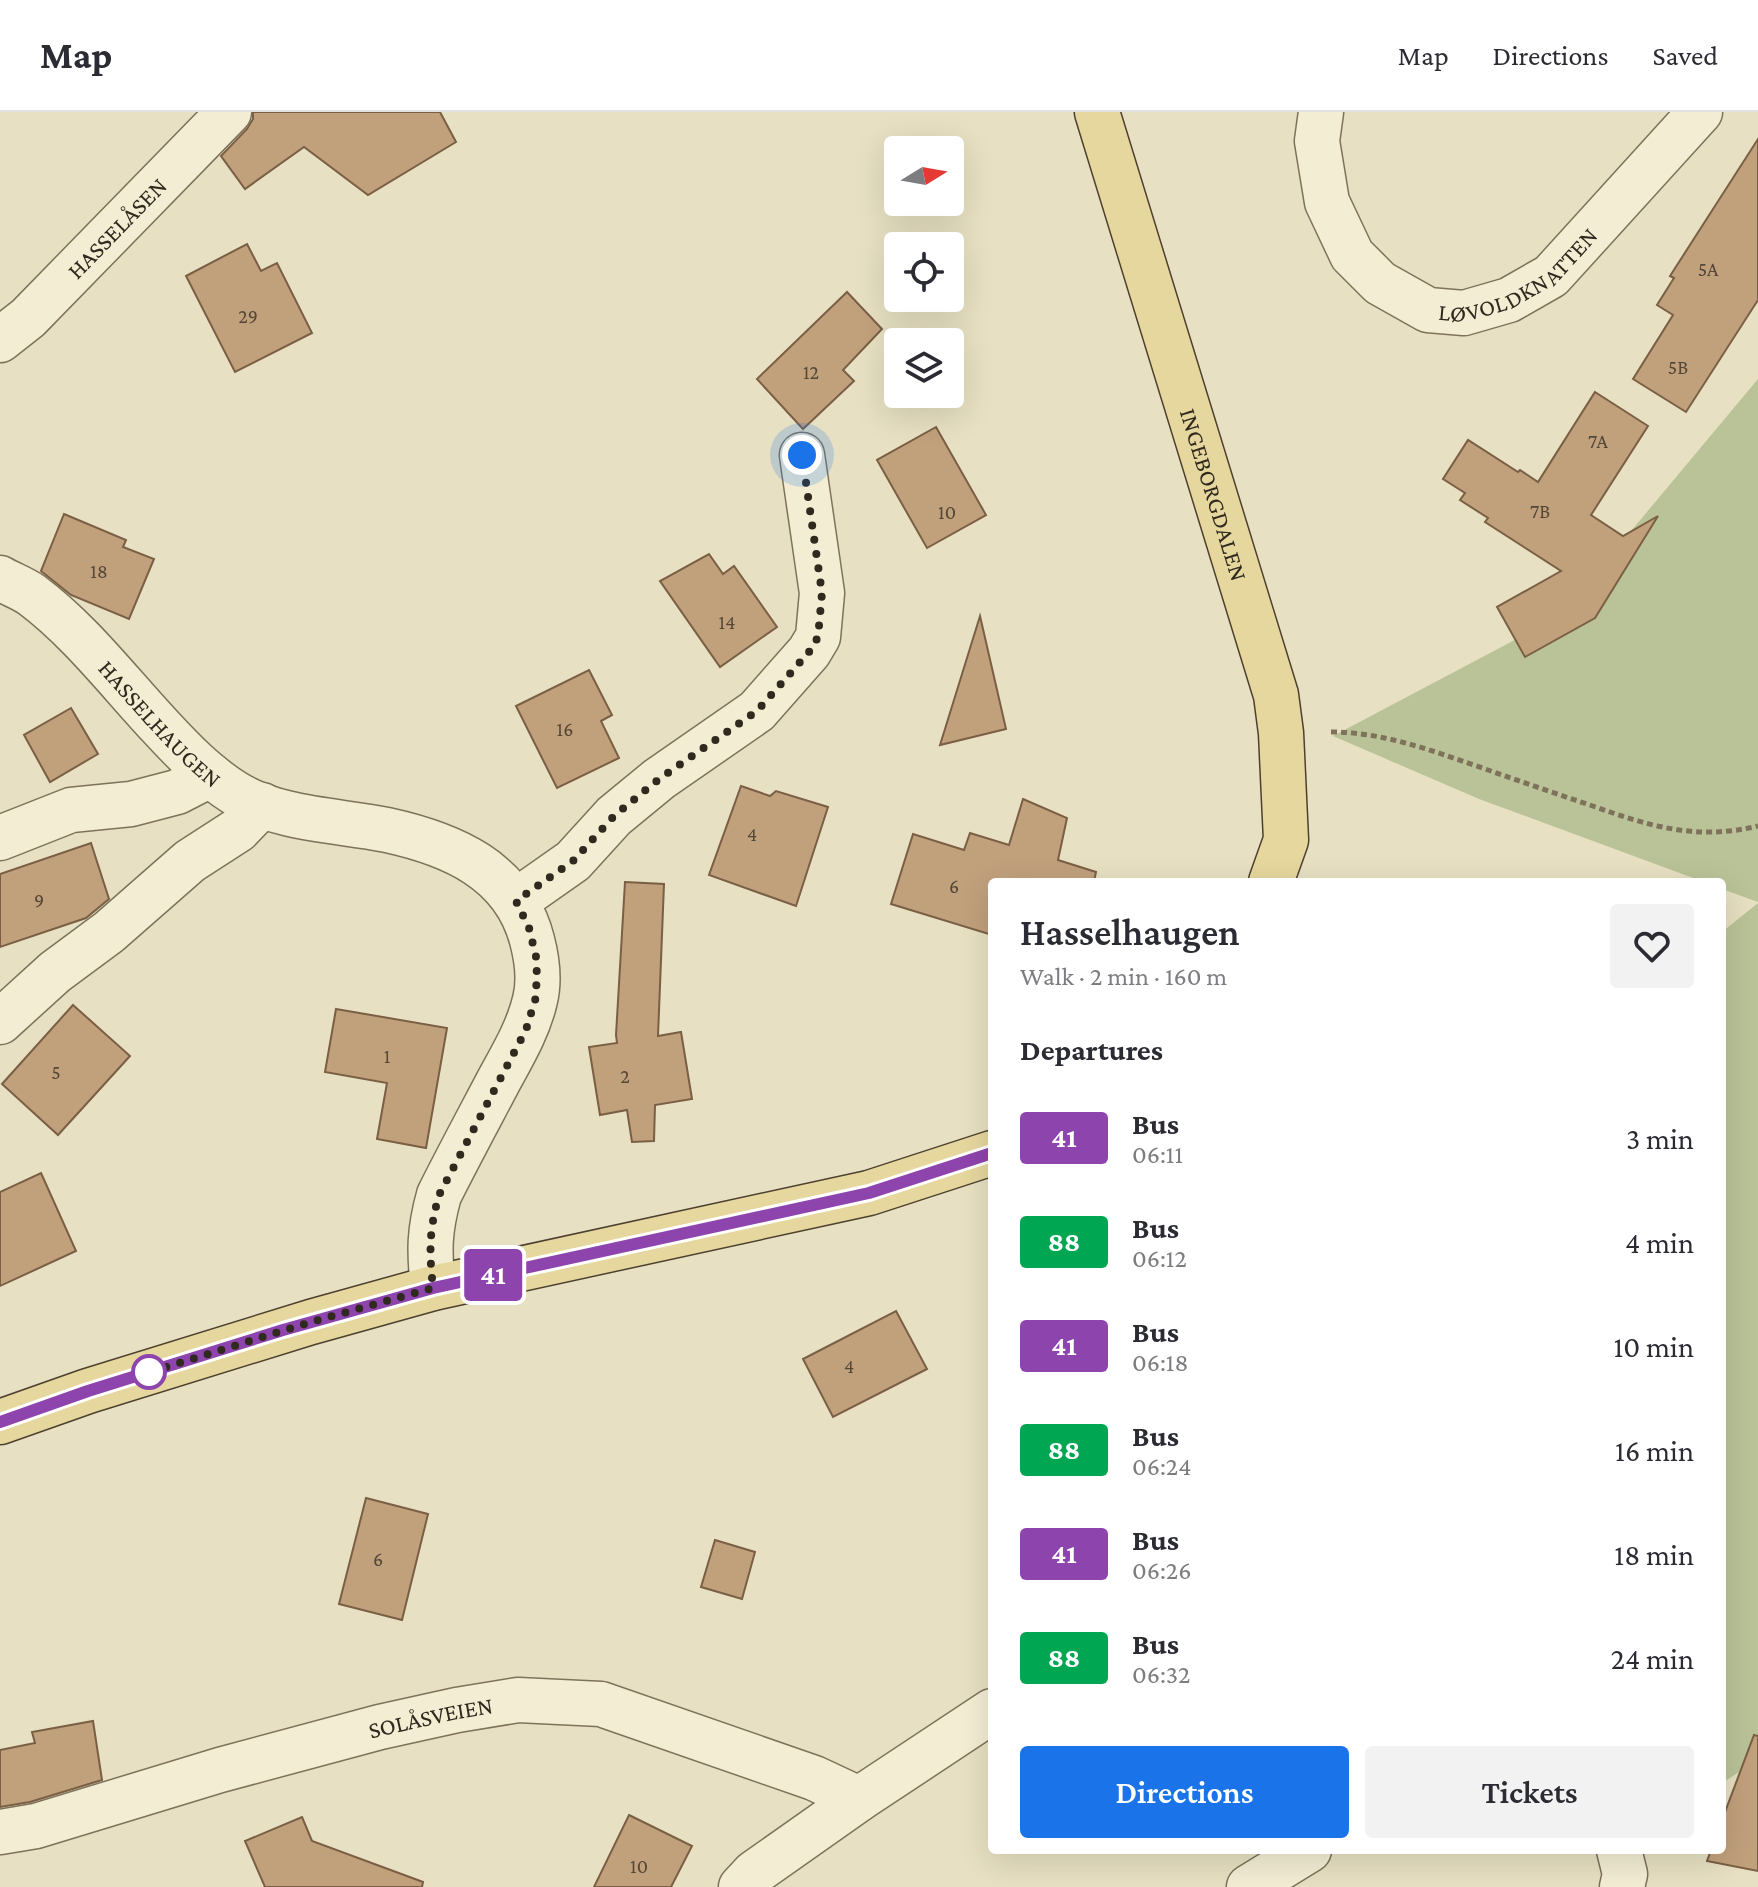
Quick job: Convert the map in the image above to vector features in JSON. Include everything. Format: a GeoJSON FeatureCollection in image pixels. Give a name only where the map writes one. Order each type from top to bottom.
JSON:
{"type":"FeatureCollection","features":[{"type":"Feature","properties":{"kind":"main road","name":"INGEBORGDALEN"},"geometry":{"type":"LineString","coordinates":[[1097,112],[1276,695],[1286,840],[1272,878]]}},
{"type":"Feature","properties":{"kind":"main road"},"geometry":{"type":"LineString","coordinates":[[0,1422],[88,1391],[433,1288],[869,1193],[988,1154]]}},
{"type":"Feature","properties":{"kind":"street","name":"HASSELÅSEN"},"geometry":{"type":"LineString","coordinates":[[0,340],[28,318],[229,112]]}},
{"type":"Feature","properties":{"kind":"street","name":"LØVOLDKNATTEN"},"geometry":{"type":"LineString","coordinates":[[1321,112],[1317,141],[1327,202],[1352,255],[1380,283],[1428,310],[1464,313],[1509,300],[1551,276],[1700,112]]}},
{"type":"Feature","properties":{"kind":"street"},"geometry":{"type":"LineString","coordinates":[[516,901],[573,861],[614,816],[659,779],[757,711],[809,652],[818,637],[822,593],[802,455]]}},
{"type":"Feature","properties":{"kind":"street","name":"HASSELHAUGEN"},"geometry":{"type":"LineString","coordinates":[[0,578],[29,593],[67,625],[180,747],[210,775],[237,794],[262,805],[309,818],[385,830],[431,842],[468,858],[495,876],[516,901],[529,928],[537,961],[536,997],[526,1030],[439,1195],[431,1225],[429,1256],[433,1288]]}},
{"type":"Feature","properties":{"kind":"street"},"geometry":{"type":"LineString","coordinates":[[0,838],[71,810],[131,804],[177,792],[210,775]]}},
{"type":"Feature","properties":{"kind":"street"},"geometry":{"type":"LineString","coordinates":[[0,1022],[55,972],[109,932],[190,861],[238,830],[262,805]]}},
{"type":"Feature","properties":{"kind":"street","name":"SOLÅSVEIEN"},"geometry":{"type":"LineString","coordinates":[[0,1832],[36,1826],[220,1770],[380,1727],[518,1700],[601,1704],[814,1778],[859,1799]]}},
{"type":"Feature","properties":{"kind":"street"},"geometry":{"type":"LineString","coordinates":[[741,1887],[754,1873],[859,1799],[988,1714]]}},
{"type":"Feature","properties":{"kind":"street"},"geometry":{"type":"LineString","coordinates":[[1249,1887],[1303,1854]]}},
{"type":"Feature","properties":{"kind":"street"},"geometry":{"type":"LineString","coordinates":[[1620,1854],[1625,1874],[1622,1887]]}},
{"type":"Feature","properties":{"kind":"path"},"geometry":{"type":"LineString","coordinates":[[1281,733],[1358,732],[1416,745],[1636,821],[1677,831],[1732,832],[1758,826]]}},
{"type":"Feature","properties":{"kind":"green space"},"geometry":{"type":"Polygon","coordinates":[[[1758,379],[1758,902],[1726,890],[1726,878],[1693,878],[1479,799],[1333,736],[1560,616],[1758,379]]]}},
{"type":"Feature","properties":{"kind":"green space"},"geometry":{"type":"Polygon","coordinates":[[[1758,903],[1758,1760],[1726,1780],[1726,929],[1758,903]]]}},
{"type":"Feature","properties":{"kind":"building"},"geometry":{"type":"Polygon","coordinates":[[[253,112],[440,112],[456,142],[368,195],[304,147],[245,189],[221,156],[247,129],[253,112]]]}},
{"type":"Feature","properties":{"kind":"building"},"geometry":{"type":"Polygon","coordinates":[[[1758,139],[1758,300],[1686,412],[1633,379],[1673,315],[1657,305],[1674,278],[1670,276],[1758,139]]]}},
{"type":"Feature","properties":{"kind":"building"},"geometry":{"type":"Polygon","coordinates":[[[247,244],[261,271],[277,263],[312,333],[235,372],[186,276],[247,244]]]}},
{"type":"Feature","properties":{"kind":"building"},"geometry":{"type":"Polygon","coordinates":[[[847,292],[882,329],[843,370],[854,381],[803,429],[757,379],[847,292]]]}},
{"type":"Feature","properties":{"kind":"building"},"geometry":{"type":"Polygon","coordinates":[[[1595,392],[1648,426],[1591,515],[1623,536],[1658,516],[1595,618],[1525,657],[1497,607],[1561,571],[1485,522],[1488,518],[1460,500],[1465,493],[1443,479],[1468,440],[1538,482],[1595,392]]]}},
{"type":"Feature","properties":{"kind":"building"},"geometry":{"type":"Polygon","coordinates":[[[936,427],[986,515],[927,548],[877,460],[936,427]]]}},
{"type":"Feature","properties":{"kind":"building"},"geometry":{"type":"Polygon","coordinates":[[[64,514],[126,540],[123,547],[154,559],[129,619],[71,595],[41,571],[64,514]]]}},
{"type":"Feature","properties":{"kind":"building"},"geometry":{"type":"Polygon","coordinates":[[[709,554],[723,574],[734,566],[777,627],[720,667],[660,581],[709,554]]]}},
{"type":"Feature","properties":{"kind":"building"},"geometry":{"type":"Polygon","coordinates":[[[980,616],[1006,729],[940,745],[980,616]]]}},
{"type":"Feature","properties":{"kind":"building"},"geometry":{"type":"Polygon","coordinates":[[[589,670],[612,715],[601,721],[619,758],[557,788],[516,706],[589,670]]]}},
{"type":"Feature","properties":{"kind":"building"},"geometry":{"type":"Polygon","coordinates":[[[71,708],[98,754],[50,782],[24,735],[71,708]]]}},
{"type":"Feature","properties":{"kind":"building"},"geometry":{"type":"Polygon","coordinates":[[[741,786],[770,796],[776,791],[828,807],[796,906],[709,875],[741,786]]]}},
{"type":"Feature","properties":{"kind":"building"},"geometry":{"type":"Polygon","coordinates":[[[1023,799],[1067,818],[1058,860],[1096,872],[1095,878],[988,878],[988,934],[891,904],[913,834],[964,850],[970,833],[1009,845],[1023,799]]]}},
{"type":"Feature","properties":{"kind":"building"},"geometry":{"type":"Polygon","coordinates":[[[91,843],[109,899],[86,918],[0,947],[0,874],[91,843]]]}},
{"type":"Feature","properties":{"kind":"building"},"geometry":{"type":"Polygon","coordinates":[[[625,882],[664,884],[658,1036],[681,1032],[692,1099],[655,1105],[654,1141],[632,1142],[627,1110],[600,1115],[589,1047],[617,1043],[625,882]]]}},
{"type":"Feature","properties":{"kind":"building"},"geometry":{"type":"Polygon","coordinates":[[[73,1005],[130,1056],[58,1135],[2,1084],[73,1005]]]}},
{"type":"Feature","properties":{"kind":"building"},"geometry":{"type":"Polygon","coordinates":[[[336,1009],[447,1028],[426,1148],[377,1139],[387,1083],[325,1072],[336,1009]]]}},
{"type":"Feature","properties":{"kind":"building"},"geometry":{"type":"Polygon","coordinates":[[[41,1173],[76,1251],[0,1286],[0,1192],[41,1173]]]}},
{"type":"Feature","properties":{"kind":"building"},"geometry":{"type":"Polygon","coordinates":[[[896,1311],[927,1369],[833,1417],[803,1359],[896,1311]]]}},
{"type":"Feature","properties":{"kind":"building"},"geometry":{"type":"Polygon","coordinates":[[[366,1498],[428,1514],[402,1620],[339,1604],[366,1498]]]}},
{"type":"Feature","properties":{"kind":"building"},"geometry":{"type":"Polygon","coordinates":[[[715,1540],[755,1552],[742,1599],[701,1587],[715,1540]]]}},
{"type":"Feature","properties":{"kind":"building"},"geometry":{"type":"Polygon","coordinates":[[[93,1721],[102,1780],[30,1802],[0,1807],[0,1750],[35,1743],[32,1732],[93,1721]]]}},
{"type":"Feature","properties":{"kind":"building"},"geometry":{"type":"Polygon","coordinates":[[[1754,1735],[1758,1736],[1758,1871],[1707,1861],[1710,1854],[1726,1854],[1726,1809],[1754,1735]]]}},
{"type":"Feature","properties":{"kind":"building"},"geometry":{"type":"Polygon","coordinates":[[[629,1815],[692,1846],[671,1887],[594,1887],[629,1815]]]}},
{"type":"Feature","properties":{"kind":"building"},"geometry":{"type":"Polygon","coordinates":[[[302,1817],[312,1841],[423,1882],[422,1887],[265,1887],[245,1841],[302,1817]]]}},
{"type":"Feature","properties":{"kind":"bus line","name":"41"},"geometry":{"type":"LineString","coordinates":[[0,1422],[283,1330],[433,1288],[869,1193],[988,1154]]}},
{"type":"Feature","properties":{"kind":"route"},"geometry":{"type":"LineString","coordinates":[[149,1372],[144,1374],[433,1288],[429,1256],[431,1225],[439,1195],[526,1030],[536,997],[537,961],[529,928],[516,901],[573,861],[614,816],[659,779],[757,711],[809,652],[818,637],[822,593],[802,455]]}}]}
